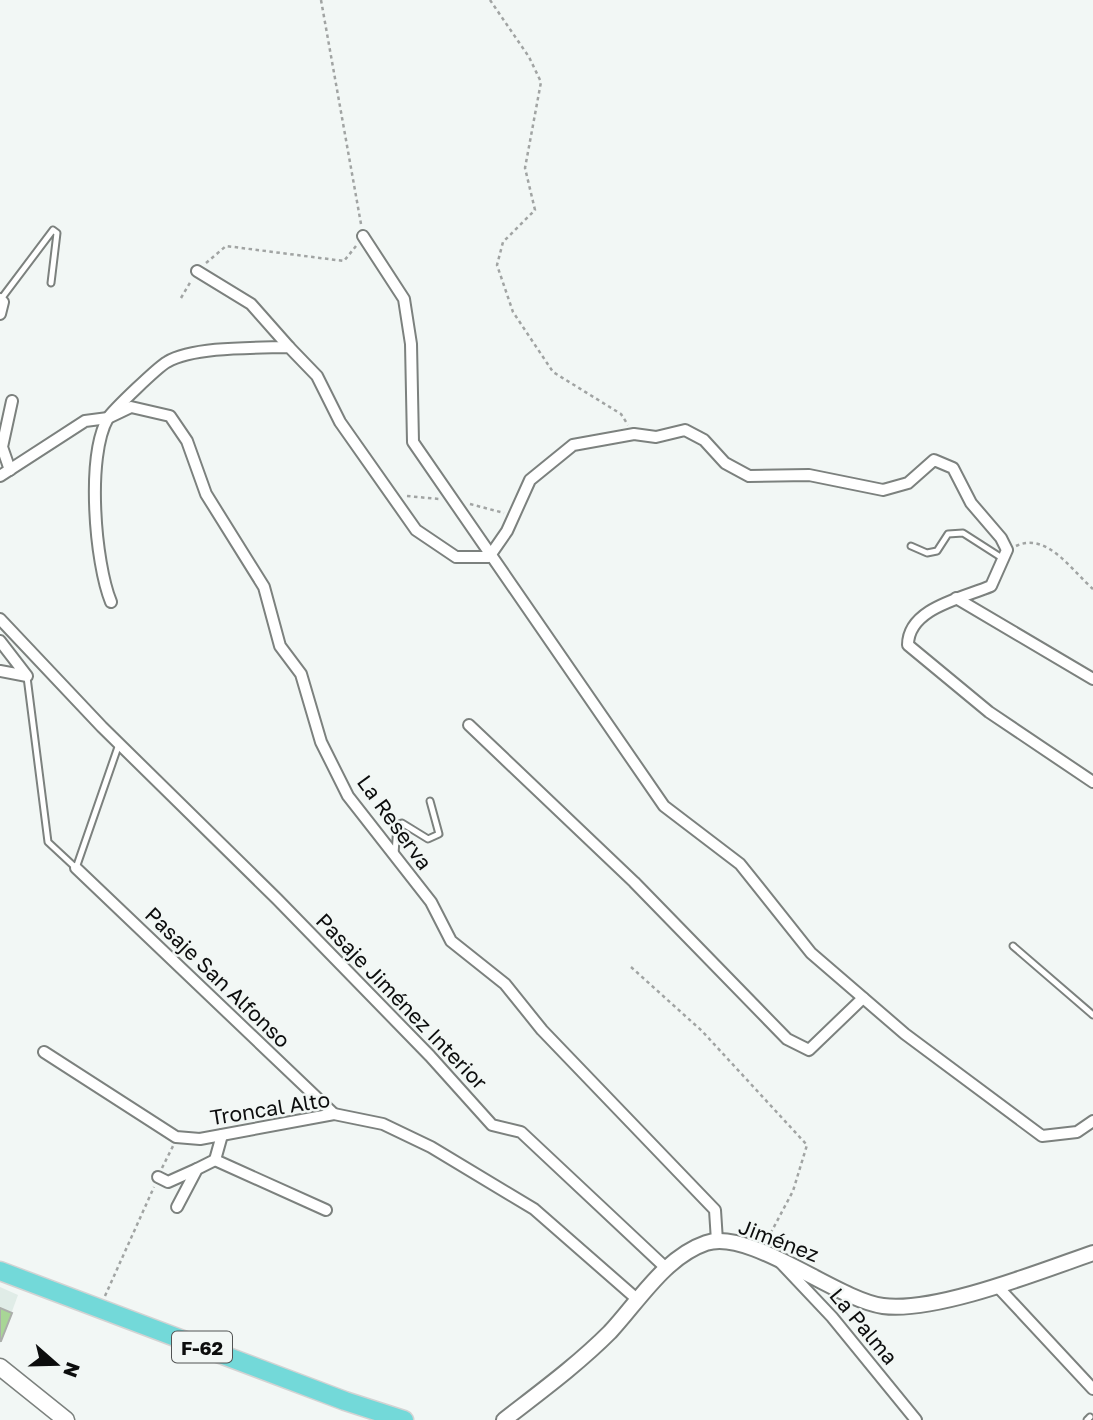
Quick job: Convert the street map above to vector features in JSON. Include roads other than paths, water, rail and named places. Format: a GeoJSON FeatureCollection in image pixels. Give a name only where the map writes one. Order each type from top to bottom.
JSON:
{"type":"FeatureCollection","features":[{"type":"Feature","properties":{"kind":"main road","name":"F-62"},"geometry":{"type":"LineString","coordinates":[[0,1271],[345,1401],[404,1420]]}},
{"type":"Feature","properties":{"kind":"main road"},"geometry":{"type":"LineString","coordinates":[[0,1367],[66,1420]]}},
{"type":"Feature","properties":{"kind":"street"},"geometry":{"type":"LineString","coordinates":[[363,236],[404,299],[411,344],[413,442],[489,556],[664,806],[740,864],[811,953],[905,1034],[1042,1136],[1077,1132],[1093,1121]]}},
{"type":"Feature","properties":{"kind":"street"},"geometry":{"type":"LineString","coordinates":[[197,271],[251,304],[317,376],[340,422],[416,530],[456,557],[489,556]]}},
{"type":"Feature","properties":{"kind":"street"},"geometry":{"type":"LineString","coordinates":[[0,314],[1,299]]}},
{"type":"Feature","properties":{"kind":"street"},"geometry":{"type":"LineString","coordinates":[[111,602],[105,586],[94,512],[97,460],[108,418],[168,362],[204,352],[289,347]]}},
{"type":"Feature","properties":{"kind":"street"},"geometry":{"type":"LineString","coordinates":[[3,471],[2,447],[12,401]]}},
{"type":"Feature","properties":{"kind":"street","name":"La Reserva"},"geometry":{"type":"LineString","coordinates":[[3,471],[85,421],[108,418],[131,407],[155,410],[170,416],[187,441],[206,494],[264,587],[280,646],[301,674],[321,742],[348,796],[430,902],[451,941],[505,985],[542,1030],[715,1210],[717,1241]]}},
{"type":"Feature","properties":{"kind":"street"},"geometry":{"type":"LineString","coordinates":[[489,556],[507,531],[530,480],[573,445],[634,434],[656,437],[685,430],[704,440],[725,463],[749,476],[809,475],[883,490],[908,483],[934,460],[953,468],[971,503],[1001,538],[1004,554],[1001,569],[991,586],[956,598],[916,622],[908,633],[908,645],[914,654],[989,712],[1093,782]]}},
{"type":"Feature","properties":{"kind":"street"},"geometry":{"type":"LineString","coordinates":[[956,598],[1093,679]]}},
{"type":"Feature","properties":{"kind":"street","name":"Pasaje Jiménez Interior"},"geometry":{"type":"LineString","coordinates":[[0,619],[119,744],[277,899],[430,1056],[492,1125],[521,1132],[667,1269]]}},
{"type":"Feature","properties":{"kind":"street"},"geometry":{"type":"LineString","coordinates":[[0,641],[27,676]]}},
{"type":"Feature","properties":{"kind":"street"},"geometry":{"type":"LineString","coordinates":[[0,671],[27,676]]}},
{"type":"Feature","properties":{"kind":"street"},"geometry":{"type":"LineString","coordinates":[[468,725],[634,882],[787,1039],[809,1050],[863,998]]}},
{"type":"Feature","properties":{"kind":"street","name":"Pasaje San Alfonso"},"geometry":{"type":"LineString","coordinates":[[76,868],[334,1114]]}},
{"type":"Feature","properties":{"kind":"street","name":"Troncal Alto"},"geometry":{"type":"LineString","coordinates":[[44,1052],[176,1137],[190,1140],[334,1114],[383,1124],[411,1136],[548,1219],[638,1300]]}},
{"type":"Feature","properties":{"kind":"street"},"geometry":{"type":"LineString","coordinates":[[158,1177],[168,1182],[215,1160],[222,1135]]}},
{"type":"Feature","properties":{"kind":"street"},"geometry":{"type":"LineString","coordinates":[[215,1160],[326,1210]]}},
{"type":"Feature","properties":{"kind":"street"},"geometry":{"type":"LineString","coordinates":[[177,1207],[197,1169]]}},
{"type":"Feature","properties":{"kind":"street","name":"Jiménez"},"geometry":{"type":"LineString","coordinates":[[504,1420],[609,1333],[667,1269],[701,1245],[717,1241],[760,1253],[881,1306],[911,1305],[997,1286],[1093,1253]]}},
{"type":"Feature","properties":{"kind":"street","name":"La Palma"},"geometry":{"type":"LineString","coordinates":[[779,1260],[832,1317],[916,1420]]}},
{"type":"Feature","properties":{"kind":"street"},"geometry":{"type":"LineString","coordinates":[[997,1286],[1093,1389]]}},
{"type":"Feature","properties":{"kind":"lane"},"geometry":{"type":"LineString","coordinates":[[1,299],[52,230],[57,233],[51,283]]}},
{"type":"Feature","properties":{"kind":"lane"},"geometry":{"type":"LineString","coordinates":[[911,546],[927,553],[937,551],[948,534],[963,533],[1004,554]]}},
{"type":"Feature","properties":{"kind":"lane"},"geometry":{"type":"LineString","coordinates":[[27,676],[48,842],[76,868],[119,744]]}},
{"type":"Feature","properties":{"kind":"lane"},"geometry":{"type":"LineString","coordinates":[[395,857],[397,825],[402,823],[428,839],[439,834],[430,801]]}},
{"type":"Feature","properties":{"kind":"lane"},"geometry":{"type":"LineString","coordinates":[[1013,946],[1093,1015]]}}]}
